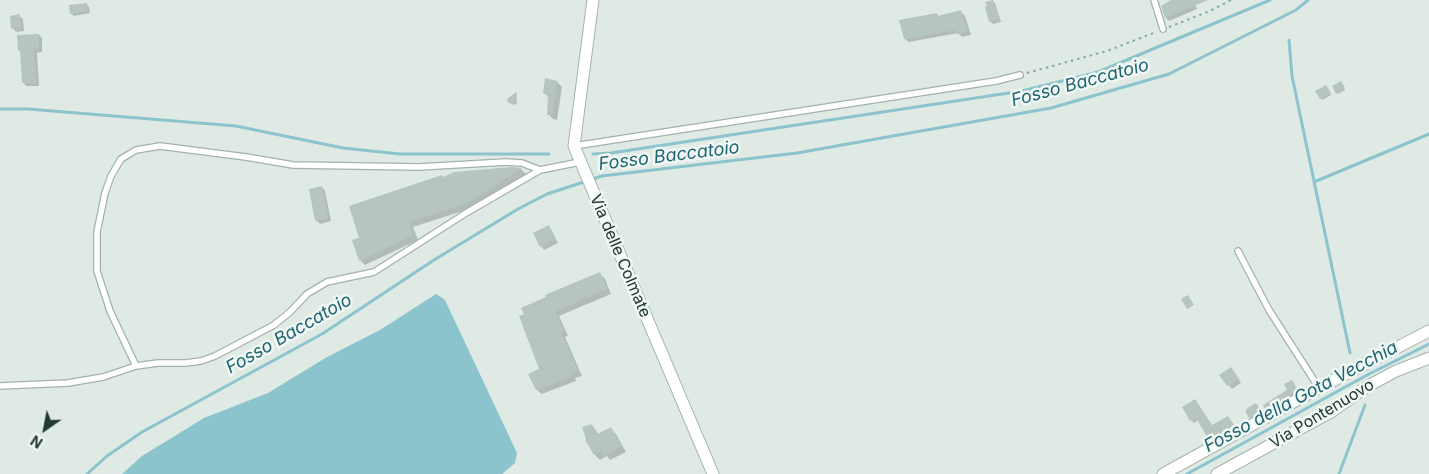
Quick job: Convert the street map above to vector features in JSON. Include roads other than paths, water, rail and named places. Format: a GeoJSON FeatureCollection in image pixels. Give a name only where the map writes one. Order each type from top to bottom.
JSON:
{"type":"FeatureCollection","features":[{"type":"Feature","properties":{"kind":"street","name":"Via delle Colmate"},"geometry":{"type":"LineString","coordinates":[[593,0],[574,146],[713,474]]}},
{"type":"Feature","properties":{"kind":"street"},"geometry":{"type":"LineString","coordinates":[[1163,474],[1319,388],[1393,361],[1429,331]]}},
{"type":"Feature","properties":{"kind":"street","name":"Via Pontenuovo"},"geometry":{"type":"LineString","coordinates":[[1218,474],[1331,412],[1368,386],[1393,361],[1429,358]]}},
{"type":"Feature","properties":{"kind":"lane"},"geometry":{"type":"LineString","coordinates":[[1154,0],[1163,29]]}},
{"type":"Feature","properties":{"kind":"lane"},"geometry":{"type":"LineString","coordinates":[[574,146],[996,81],[1020,75]]}},
{"type":"Feature","properties":{"kind":"lane"},"geometry":{"type":"LineString","coordinates":[[136,366],[110,311],[97,271],[97,232],[105,193],[111,176],[121,159],[136,150],[160,146],[293,165],[419,167],[506,162],[522,163],[540,170],[582,167]]}},
{"type":"Feature","properties":{"kind":"lane"},"geometry":{"type":"LineString","coordinates":[[0,386],[68,383],[103,377],[136,366],[201,361],[215,356],[274,325],[307,294],[327,282],[374,272],[466,213],[540,170]]}},
{"type":"Feature","properties":{"kind":"lane"},"geometry":{"type":"LineString","coordinates":[[1238,251],[1269,310],[1319,388]]}},
{"type":"Feature","properties":{"kind":"water"},"geometry":{"type":"Polygon","coordinates":[[[436,294],[445,300],[517,453],[515,463],[502,474],[122,474],[142,456],[204,418],[268,393],[327,357],[380,330],[436,294]]]}},
{"type":"Feature","properties":{"kind":"waterway"},"geometry":{"type":"LineString","coordinates":[[593,154],[611,153],[1022,91],[1098,72],[1270,0]]}},
{"type":"Feature","properties":{"kind":"waterway","name":"Fosso Baccatoio"},"geometry":{"type":"LineString","coordinates":[[87,474],[107,456],[142,432],[322,334],[434,260],[518,209],[547,194],[602,176],[797,153],[1051,108],[1169,74],[1296,10],[1308,0]]}},
{"type":"Feature","properties":{"kind":"waterway"},"geometry":{"type":"LineString","coordinates":[[1289,40],[1292,76],[1350,353]]}},
{"type":"Feature","properties":{"kind":"waterway"},"geometry":{"type":"LineString","coordinates":[[0,109],[28,109],[236,126],[343,148],[400,154],[549,154]]}},
{"type":"Feature","properties":{"kind":"waterway"},"geometry":{"type":"LineString","coordinates":[[1314,182],[1429,134]]}},
{"type":"Feature","properties":{"kind":"waterway","name":"Fosso della Gota Vecchia"},"geometry":{"type":"LineString","coordinates":[[1187,474],[1369,374],[1429,344]]}},
{"type":"Feature","properties":{"kind":"waterway"},"geometry":{"type":"LineString","coordinates":[[1339,474],[1365,405]]}}]}
